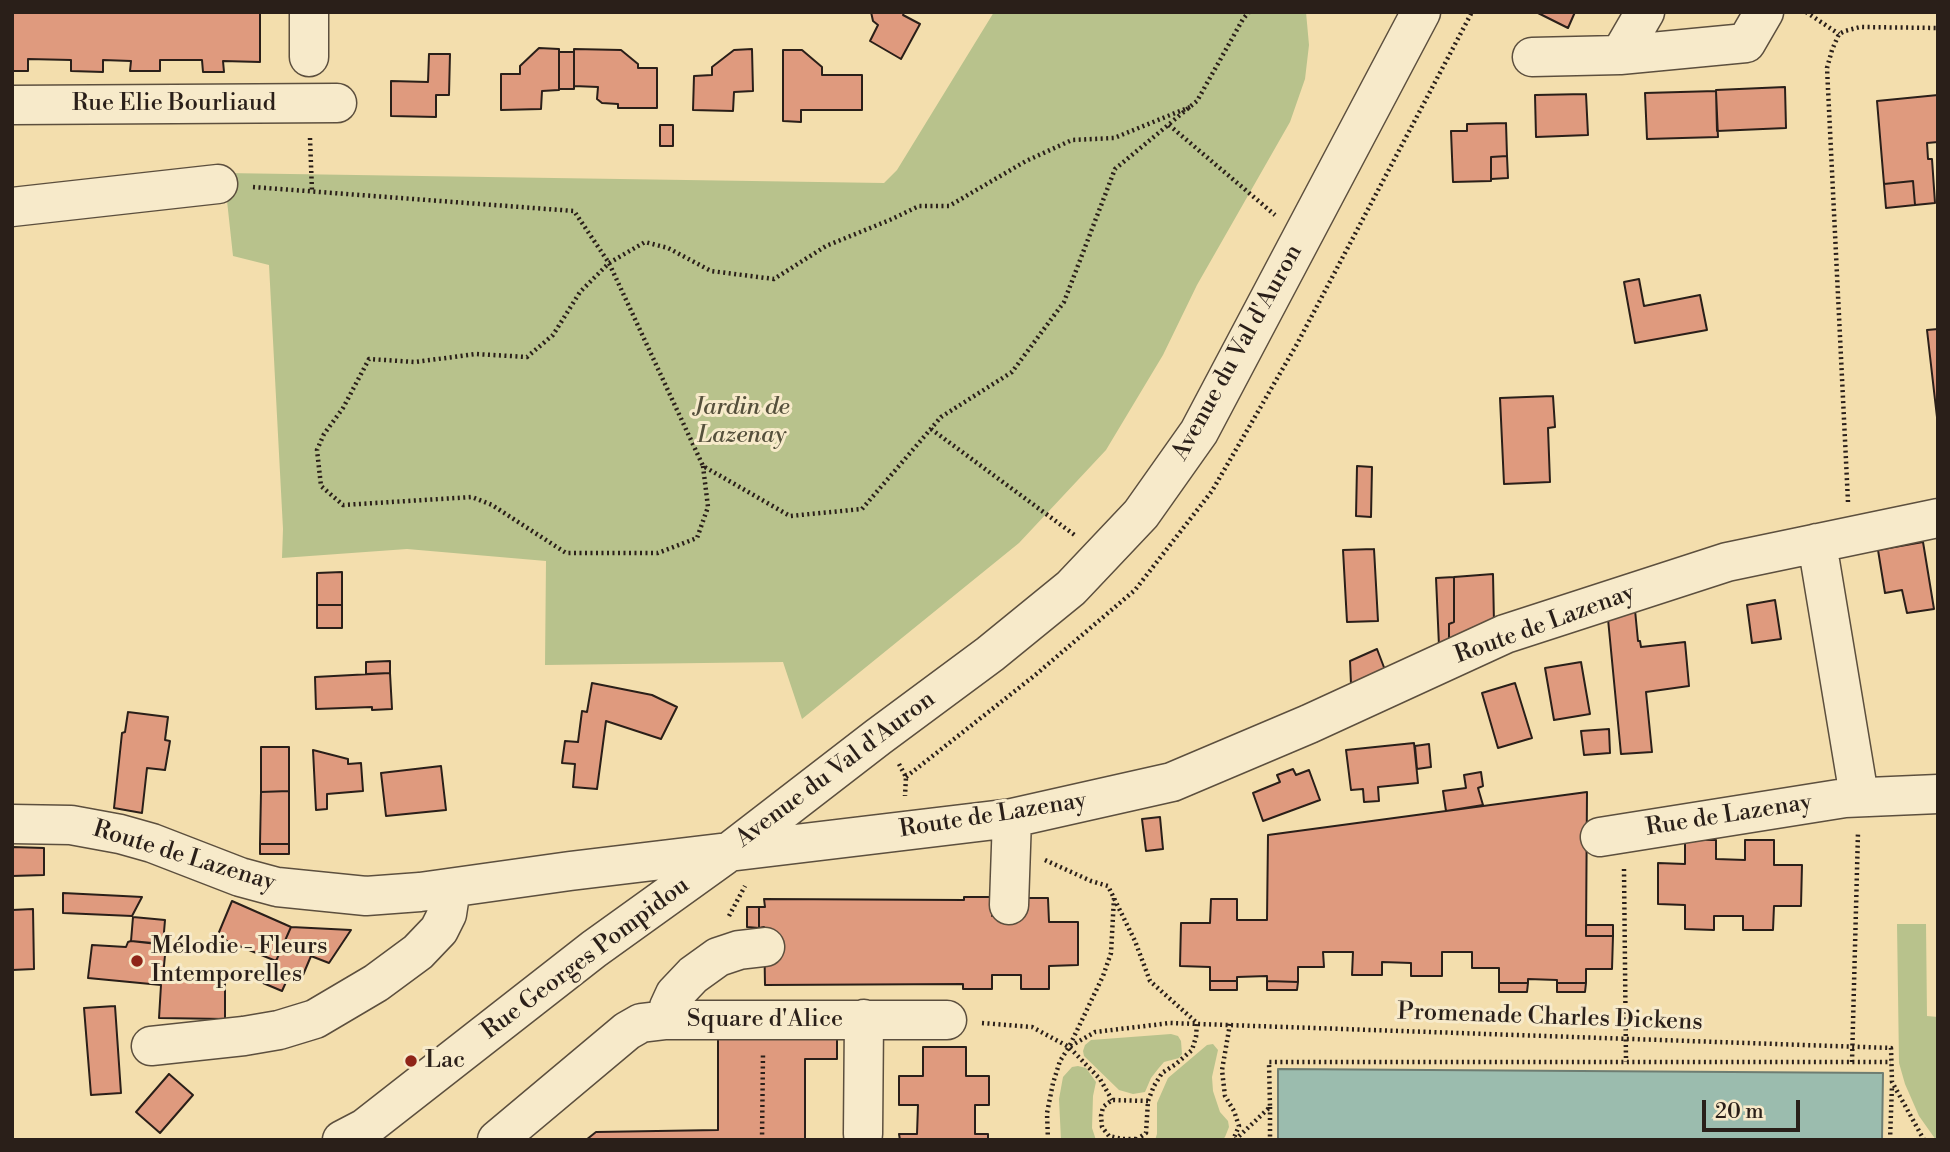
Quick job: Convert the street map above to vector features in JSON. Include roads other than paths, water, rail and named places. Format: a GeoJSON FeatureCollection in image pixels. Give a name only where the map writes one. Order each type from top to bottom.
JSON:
{"type":"FeatureCollection","features":[{"type":"Feature","properties":{"kind":"street"},"geometry":{"type":"LineString","coordinates":[[309,12],[309,57]]}},
{"type":"Feature","properties":{"kind":"street","name":"Avenue du Val d'Auron"},"geometry":{"type":"LineString","coordinates":[[729,852],[1003,644],[1071,588],[1142,514],[1199,432],[1421,12]]}},
{"type":"Feature","properties":{"kind":"street"},"geometry":{"type":"LineString","coordinates":[[1620,55],[1645,12]]}},
{"type":"Feature","properties":{"kind":"street"},"geometry":{"type":"LineString","coordinates":[[1532,57],[1620,55],[1746,43],[1764,12]]}},
{"type":"Feature","properties":{"kind":"street","name":"Rue Elie Bourliaud"},"geometry":{"type":"LineString","coordinates":[[12,104],[337,103]]}},
{"type":"Feature","properties":{"kind":"street"},"geometry":{"type":"LineString","coordinates":[[12,207],[218,184]]}},
{"type":"Feature","properties":{"kind":"street","name":"Route de Lazenay"},"geometry":{"type":"LineString","coordinates":[[12,824],[71,825],[120,834],[152,843],[240,877],[277,887],[366,896],[420,892],[729,852],[1012,825],[1172,782],[1309,724],[1505,634],[1727,562],[1938,518]]}},
{"type":"Feature","properties":{"kind":"street"},"geometry":{"type":"LineString","coordinates":[[1833,540],[1859,796]]}},
{"type":"Feature","properties":{"kind":"street","name":"Rue de Lazenay"},"geometry":{"type":"LineString","coordinates":[[1612,835],[1859,796],[1938,794]]}},
{"type":"Feature","properties":{"kind":"street"},"geometry":{"type":"LineString","coordinates":[[1010,905],[1012,825]]}},
{"type":"Feature","properties":{"kind":"street","name":"Rue Georges Pompidou"},"geometry":{"type":"LineString","coordinates":[[359,1136],[594,949],[729,852]]}},
{"type":"Feature","properties":{"kind":"street"},"geometry":{"type":"LineString","coordinates":[[151,1046],[267,1032],[315,1019],[376,983],[418,952],[439,930],[447,914],[451,888]]}},
{"type":"Feature","properties":{"kind":"street","name":"Square d'Alice"},"geometry":{"type":"LineString","coordinates":[[666,1020],[675,994],[693,975],[718,957],[739,950],[765,947]]}},
{"type":"Feature","properties":{"kind":"street","name":"Square d'Alice"},"geometry":{"type":"LineString","coordinates":[[863,1134],[864,1019]]}},
{"type":"Feature","properties":{"kind":"street","name":"Square d'Alice"},"geometry":{"type":"LineString","coordinates":[[497,1140],[626,1031],[641,1023],[666,1020],[947,1020]]}},
{"type":"Feature","properties":{"kind":"place","name":"Mélodie - Fleurs Intemporelles"},"geometry":{"type":"Point","coordinates":[137,961]}},
{"type":"Feature","properties":{"kind":"place","name":"Lac"},"geometry":{"type":"Point","coordinates":[411,1061]}},
{"type":"Feature","properties":{"kind":"park label","name":"Jardin de Lazenay"},"geometry":{"type":"Point","coordinates":[742,422]}}]}
